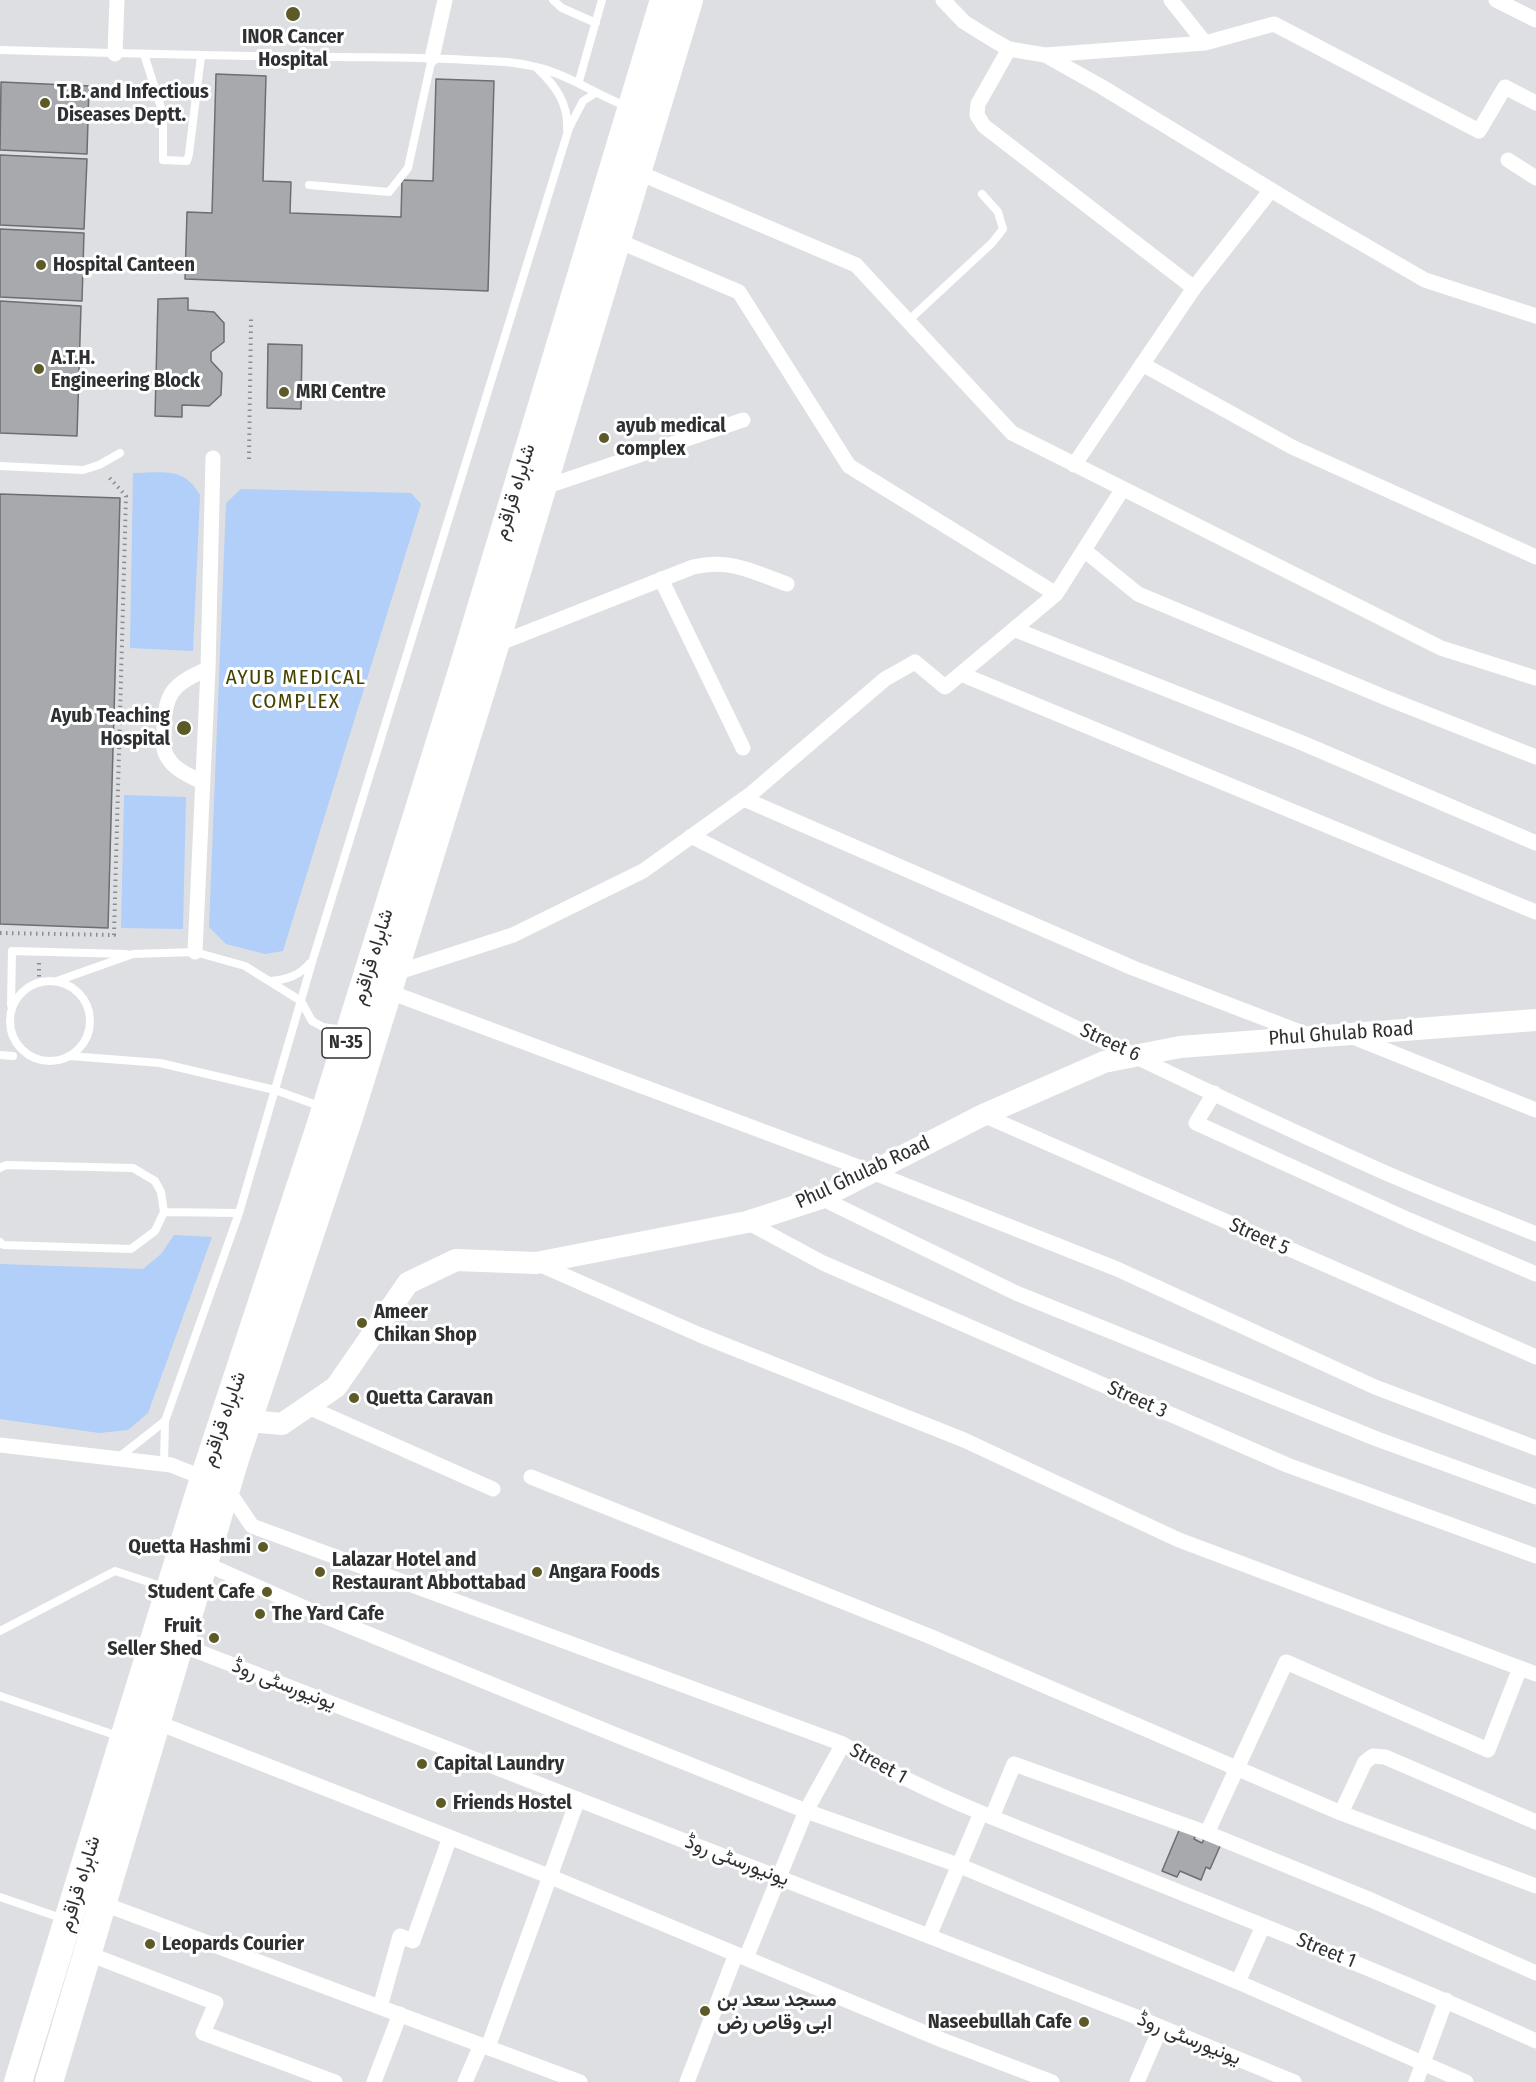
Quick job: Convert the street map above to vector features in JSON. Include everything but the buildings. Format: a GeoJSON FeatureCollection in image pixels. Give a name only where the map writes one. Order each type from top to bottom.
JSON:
{"type":"FeatureCollection","features":[{"type":"Feature","properties":{"kind":"highway","name":"شاہراہ قراقرم"},"geometry":{"type":"LineString","coordinates":[[18,2082],[171,1589],[215,1484],[249,1421],[390,983],[495,645],[637,172],[642,112],[664,0]]}},
{"type":"Feature","properties":{"kind":"highway","name":"شاہراہ قراقرم"},"geometry":{"type":"LineString","coordinates":[[49,2082],[204,1563],[215,1484],[326,1108],[463,668],[642,112],[689,0]]}},
{"type":"Feature","properties":{"kind":"street"},"geometry":{"type":"LineString","coordinates":[[115,54],[117,0]]}},
{"type":"Feature","properties":{"kind":"street"},"geometry":{"type":"LineString","coordinates":[[432,58],[444,0]]}},
{"type":"Feature","properties":{"kind":"street"},"geometry":{"type":"LineString","coordinates":[[943,0],[964,22],[1009,49],[1045,55],[1205,43],[1274,24],[1479,131],[1505,87],[1536,102]]}},
{"type":"Feature","properties":{"kind":"street"},"geometry":{"type":"LineString","coordinates":[[1171,0],[1205,43]]}},
{"type":"Feature","properties":{"kind":"street"},"geometry":{"type":"LineString","coordinates":[[1496,0],[1536,21]]}},
{"type":"Feature","properties":{"kind":"street"},"geometry":{"type":"LineString","coordinates":[[1009,49],[978,104],[976,115],[984,126],[1194,288]]}},
{"type":"Feature","properties":{"kind":"street"},"geometry":{"type":"LineString","coordinates":[[1045,55],[1425,280],[1536,316]]}},
{"type":"Feature","properties":{"kind":"street"},"geometry":{"type":"LineString","coordinates":[[1508,160],[1536,178]]}},
{"type":"Feature","properties":{"kind":"street"},"geometry":{"type":"LineString","coordinates":[[637,172],[856,265],[1012,433],[1441,648],[1536,678]]}},
{"type":"Feature","properties":{"kind":"street"},"geometry":{"type":"LineString","coordinates":[[1074,465],[1194,288],[1271,190]]}},
{"type":"Feature","properties":{"kind":"street"},"geometry":{"type":"LineString","coordinates":[[616,240],[739,292],[849,466],[1056,594]]}},
{"type":"Feature","properties":{"kind":"street"},"geometry":{"type":"LineString","coordinates":[[1142,364],[1292,447],[1536,557]]}},
{"type":"Feature","properties":{"kind":"street"},"geometry":{"type":"LineString","coordinates":[[542,488],[743,420]]}},
{"type":"Feature","properties":{"kind":"street"},"geometry":{"type":"LineString","coordinates":[[195,952],[208,669],[213,458]]}},
{"type":"Feature","properties":{"kind":"street"},"geometry":{"type":"LineString","coordinates":[[390,983],[513,935],[643,871],[744,799],[885,679],[915,662],[945,687],[1016,630],[1056,594],[1122,490]]}},
{"type":"Feature","properties":{"kind":"street"},"geometry":{"type":"LineString","coordinates":[[1084,550],[1138,594],[1384,697],[1536,757]]}},
{"type":"Feature","properties":{"kind":"street"},"geometry":{"type":"LineString","coordinates":[[495,645],[661,579],[711,563],[728,563],[787,584]]}},
{"type":"Feature","properties":{"kind":"street"},"geometry":{"type":"LineString","coordinates":[[661,579],[743,748]]}},
{"type":"Feature","properties":{"kind":"street"},"geometry":{"type":"LineString","coordinates":[[1016,630],[1300,742],[1536,843]]}},
{"type":"Feature","properties":{"kind":"street"},"geometry":{"type":"LineString","coordinates":[[202,782],[179,770],[167,758],[163,746],[164,705],[171,692],[193,675],[208,669]]}},
{"type":"Feature","properties":{"kind":"street"},"geometry":{"type":"LineString","coordinates":[[961,674],[1536,912]]}},
{"type":"Feature","properties":{"kind":"street"},"geometry":{"type":"LineString","coordinates":[[744,799],[1133,968],[1312,1036]]}},
{"type":"Feature","properties":{"kind":"street","name":"Street 6"},"geometry":{"type":"LineString","coordinates":[[691,836],[949,967],[1214,1093],[1381,1171],[1536,1234]]}},
{"type":"Feature","properties":{"kind":"street"},"geometry":{"type":"LineString","coordinates":[[390,983],[1117,1269],[1375,1387],[1536,1448]]}},
{"type":"Feature","properties":{"kind":"street","name":"Phul Ghulab Road"},"geometry":{"type":"LineString","coordinates":[[249,1421],[282,1425],[336,1387],[408,1283],[456,1260],[536,1263],[747,1222],[821,1198],[983,1115],[1104,1062],[1180,1047],[1536,1020]]}},
{"type":"Feature","properties":{"kind":"street"},"geometry":{"type":"LineString","coordinates":[[1344,1034],[1536,1110]]}},
{"type":"Feature","properties":{"kind":"street"},"geometry":{"type":"LineString","coordinates":[[1214,1093],[1196,1123],[1409,1220],[1536,1274]]}},
{"type":"Feature","properties":{"kind":"street","name":"Street 5"},"geometry":{"type":"LineString","coordinates":[[983,1115],[1536,1358]]}},
{"type":"Feature","properties":{"kind":"street"},"geometry":{"type":"LineString","coordinates":[[821,1198],[1016,1293],[1377,1438],[1536,1497]]}},
{"type":"Feature","properties":{"kind":"street","name":"Street 3"},"geometry":{"type":"LineString","coordinates":[[747,1222],[823,1263],[1287,1465],[1536,1556]]}},
{"type":"Feature","properties":{"kind":"street"},"geometry":{"type":"LineString","coordinates":[[536,1263],[700,1335],[964,1440],[1179,1540],[1536,1674]]}},
{"type":"Feature","properties":{"kind":"street"},"geometry":{"type":"LineString","coordinates":[[308,1407],[493,1490]]}},
{"type":"Feature","properties":{"kind":"street"},"geometry":{"type":"LineString","coordinates":[[0,1445],[164,1465],[215,1484]]}},
{"type":"Feature","properties":{"kind":"street"},"geometry":{"type":"LineString","coordinates":[[531,1477],[929,1636],[1341,1813],[1536,1886]]}},
{"type":"Feature","properties":{"kind":"street","name":"Street 1"},"geometry":{"type":"LineString","coordinates":[[215,1484],[252,1526],[843,1744],[887,1772],[986,1815],[1446,2000],[1536,2041]]}},
{"type":"Feature","properties":{"kind":"street"},"geometry":{"type":"LineString","coordinates":[[204,1563],[312,1611],[806,1810],[958,1865],[1238,1982],[1466,2082]]}},
{"type":"Feature","properties":{"kind":"street","name":"یونیورسٹی روڈ"},"geometry":{"type":"LineString","coordinates":[[179,1644],[780,1877],[1161,2027],[1294,2082]]}},
{"type":"Feature","properties":{"kind":"street"},"geometry":{"type":"LineString","coordinates":[[1207,1833],[1239,1769],[1286,1662],[1488,1750],[1520,1668]]}},
{"type":"Feature","properties":{"kind":"street"},"geometry":{"type":"LineString","coordinates":[[156,1722],[551,1876],[1043,2080]]}},
{"type":"Feature","properties":{"kind":"street"},"geometry":{"type":"LineString","coordinates":[[687,2082],[741,1956],[780,1877],[806,1810],[843,1744]]}},
{"type":"Feature","properties":{"kind":"street"},"geometry":{"type":"LineString","coordinates":[[1341,1813],[1365,1762],[1373,1756],[1385,1756],[1536,1822]]}},
{"type":"Feature","properties":{"kind":"street"},"geometry":{"type":"LineString","coordinates":[[929,1936],[958,1865],[1014,1764],[1207,1833],[1371,1900],[1536,1973]]}},
{"type":"Feature","properties":{"kind":"street"},"geometry":{"type":"LineString","coordinates":[[465,2082],[484,2046],[551,1876],[578,1799]]}},
{"type":"Feature","properties":{"kind":"street"},"geometry":{"type":"LineString","coordinates":[[380,2007],[400,1936],[413,1941],[450,1837]]}},
{"type":"Feature","properties":{"kind":"street"},"geometry":{"type":"LineString","coordinates":[[104,1904],[580,2082]]}},
{"type":"Feature","properties":{"kind":"street"},"geometry":{"type":"LineString","coordinates":[[1238,1982],[1263,1926]]}},
{"type":"Feature","properties":{"kind":"street"},"geometry":{"type":"LineString","coordinates":[[89,1954],[216,2003],[203,2033],[336,2082]]}},
{"type":"Feature","properties":{"kind":"street"},"geometry":{"type":"LineString","coordinates":[[1416,2082],[1446,2000]]}},
{"type":"Feature","properties":{"kind":"street"},"geometry":{"type":"LineString","coordinates":[[374,2082],[400,2014]]}},
{"type":"Feature","properties":{"kind":"street"},"geometry":{"type":"LineString","coordinates":[[1137,2082],[1161,2027]]}},
{"type":"Feature","properties":{"kind":"lane"},"geometry":{"type":"LineString","coordinates":[[553,0],[562,8],[596,23]]}},
{"type":"Feature","properties":{"kind":"lane"},"geometry":{"type":"LineString","coordinates":[[579,81],[602,0]]}},
{"type":"Feature","properties":{"kind":"lane"},"geometry":{"type":"LineString","coordinates":[[0,50],[201,56],[432,58],[535,66],[579,81],[594,94],[642,112]]}},
{"type":"Feature","properties":{"kind":"lane"},"geometry":{"type":"LineString","coordinates":[[144,54],[161,102],[163,160],[182,162],[188,161],[201,56]]}},
{"type":"Feature","properties":{"kind":"lane"},"geometry":{"type":"LineString","coordinates":[[309,185],[389,192],[408,168],[432,58]]}},
{"type":"Feature","properties":{"kind":"lane"},"geometry":{"type":"LineString","coordinates":[[535,66],[553,86],[565,108],[566,140]]}},
{"type":"Feature","properties":{"kind":"lane"},"geometry":{"type":"LineString","coordinates":[[164,1465],[165,1421],[239,1213],[300,1001],[566,140],[575,113],[583,101],[594,94]]}},
{"type":"Feature","properties":{"kind":"lane"},"geometry":{"type":"LineString","coordinates":[[908,321],[992,243],[1003,229],[998,212],[982,194]]}},
{"type":"Feature","properties":{"kind":"lane"},"geometry":{"type":"LineString","coordinates":[[0,466],[83,470],[99,465],[120,453]]}},
{"type":"Feature","properties":{"kind":"lane"},"geometry":{"type":"LineString","coordinates":[[326,1108],[275,1090],[160,1063],[70,1056],[54,1061],[38,1059],[25,1052],[15,1041],[10,1027],[12,951],[133,954],[195,952],[244,966],[300,1001],[312,1021],[323,1027],[350,1031]]}},
{"type":"Feature","properties":{"kind":"lane"},"geometry":{"type":"LineString","coordinates":[[11,1013],[16,999],[27,988],[39,983],[57,981],[133,954]]}},
{"type":"Feature","properties":{"kind":"lane"},"geometry":{"type":"LineString","coordinates":[[269,981],[283,981],[302,971],[313,959]]}},
{"type":"Feature","properties":{"kind":"lane"},"geometry":{"type":"LineString","coordinates":[[57,981],[72,987],[84,998],[90,1013],[90,1029],[83,1044],[70,1056]]}},
{"type":"Feature","properties":{"kind":"lane"},"geometry":{"type":"LineString","coordinates":[[0,1055],[13,1056]]}},
{"type":"Feature","properties":{"kind":"lane"},"geometry":{"type":"LineString","coordinates":[[0,1168],[6,1166],[134,1168],[155,1181],[161,1192],[164,1212],[155,1231],[131,1249],[3,1245],[0,1242]]}},
{"type":"Feature","properties":{"kind":"lane"},"geometry":{"type":"LineString","coordinates":[[164,1212],[239,1213]]}},
{"type":"Feature","properties":{"kind":"lane"},"geometry":{"type":"LineString","coordinates":[[115,1460],[165,1421]]}},
{"type":"Feature","properties":{"kind":"lane"},"geometry":{"type":"LineString","coordinates":[[0,1631],[115,1571],[171,1589]]}},
{"type":"Feature","properties":{"kind":"lane"},"geometry":{"type":"LineString","coordinates":[[0,1696],[125,1739]]}},
{"type":"Feature","properties":{"kind":"lane"},"geometry":{"type":"LineString","coordinates":[[0,1897],[69,1921]]}},
{"type":"Feature","properties":{"kind":"path"},"geometry":{"type":"LineString","coordinates":[[249,459],[251,319]]}},
{"type":"Feature","properties":{"kind":"path"},"geometry":{"type":"LineString","coordinates":[[0,933],[114,935],[117,717],[126,496],[99,465]]}},
{"type":"Feature","properties":{"kind":"path"},"geometry":{"type":"LineString","coordinates":[[117,717],[164,717]]}},
{"type":"Feature","properties":{"kind":"shaded area"},"geometry":{"type":"Polygon","coordinates":[[[163,472],[179,475],[187,479],[200,495],[193,651],[130,648],[133,473],[163,472]]]}},
{"type":"Feature","properties":{"kind":"shaded area"},"geometry":{"type":"Polygon","coordinates":[[[241,489],[411,493],[421,504],[283,951],[265,954],[226,944],[209,927],[226,503],[241,489]]]}},
{"type":"Feature","properties":{"kind":"shaded area"},"geometry":{"type":"Polygon","coordinates":[[[124,795],[186,797],[183,929],[121,928],[124,795]]]}},
{"type":"Feature","properties":{"kind":"shaded area"},"geometry":{"type":"Polygon","coordinates":[[[174,1235],[212,1237],[148,1413],[128,1430],[99,1433],[0,1419],[0,1264],[143,1269],[161,1254],[174,1235]]]}},
{"type":"Feature","properties":{"kind":"place","name":"INOR Cancer Hospital"},"geometry":{"type":"Point","coordinates":[293,14]}},
{"type":"Feature","properties":{"kind":"place","name":"T.B. and Infectious Diseases Deptt."},"geometry":{"type":"Point","coordinates":[45,103]}},
{"type":"Feature","properties":{"kind":"place","name":"Hospital Canteen"},"geometry":{"type":"Point","coordinates":[41,265]}},
{"type":"Feature","properties":{"kind":"place","name":"A.T.H. Engineering Block"},"geometry":{"type":"Point","coordinates":[39,369]}},
{"type":"Feature","properties":{"kind":"place","name":"MRI Centre"},"geometry":{"type":"Point","coordinates":[284,392]}},
{"type":"Feature","properties":{"kind":"place","name":"ayub medical complex"},"geometry":{"type":"Point","coordinates":[604,438]}},
{"type":"Feature","properties":{"kind":"place","name":"Ayub Teaching Hospital"},"geometry":{"type":"Point","coordinates":[184,728]}},
{"type":"Feature","properties":{"kind":"place","name":"Ameer Chikan Shop"},"geometry":{"type":"Point","coordinates":[362,1323]}},
{"type":"Feature","properties":{"kind":"place","name":"Quetta Caravan"},"geometry":{"type":"Point","coordinates":[354,1398]}},
{"type":"Feature","properties":{"kind":"place","name":"Quetta Hashmi"},"geometry":{"type":"Point","coordinates":[263,1547]}},
{"type":"Feature","properties":{"kind":"place","name":"Lalazar Hotel and Restaurant Abbottabad"},"geometry":{"type":"Point","coordinates":[320,1572]}},
{"type":"Feature","properties":{"kind":"place","name":"Angara Foods"},"geometry":{"type":"Point","coordinates":[537,1572]}},
{"type":"Feature","properties":{"kind":"place","name":"Student Cafe"},"geometry":{"type":"Point","coordinates":[267,1592]}},
{"type":"Feature","properties":{"kind":"place","name":"The Yard Cafe"},"geometry":{"type":"Point","coordinates":[260,1614]}},
{"type":"Feature","properties":{"kind":"place","name":"Fruit Seller Shed"},"geometry":{"type":"Point","coordinates":[214,1638]}},
{"type":"Feature","properties":{"kind":"place","name":"Capital Laundry"},"geometry":{"type":"Point","coordinates":[422,1764]}},
{"type":"Feature","properties":{"kind":"place","name":"Friends Hostel"},"geometry":{"type":"Point","coordinates":[441,1803]}},
{"type":"Feature","properties":{"kind":"place","name":"Leopards Courier"},"geometry":{"type":"Point","coordinates":[150,1944]}},
{"type":"Feature","properties":{"kind":"place","name":"مسجد سعد بن ابی وقاص رض"},"geometry":{"type":"Point","coordinates":[705,2011]}},
{"type":"Feature","properties":{"kind":"place","name":"Naseebullah Cafe"},"geometry":{"type":"Point","coordinates":[1084,2022]}},
{"type":"Feature","properties":{"kind":"district","name":"AYUB MEDICAL COMPLEX"},"geometry":{"type":"Point","coordinates":[296,690]}}]}
